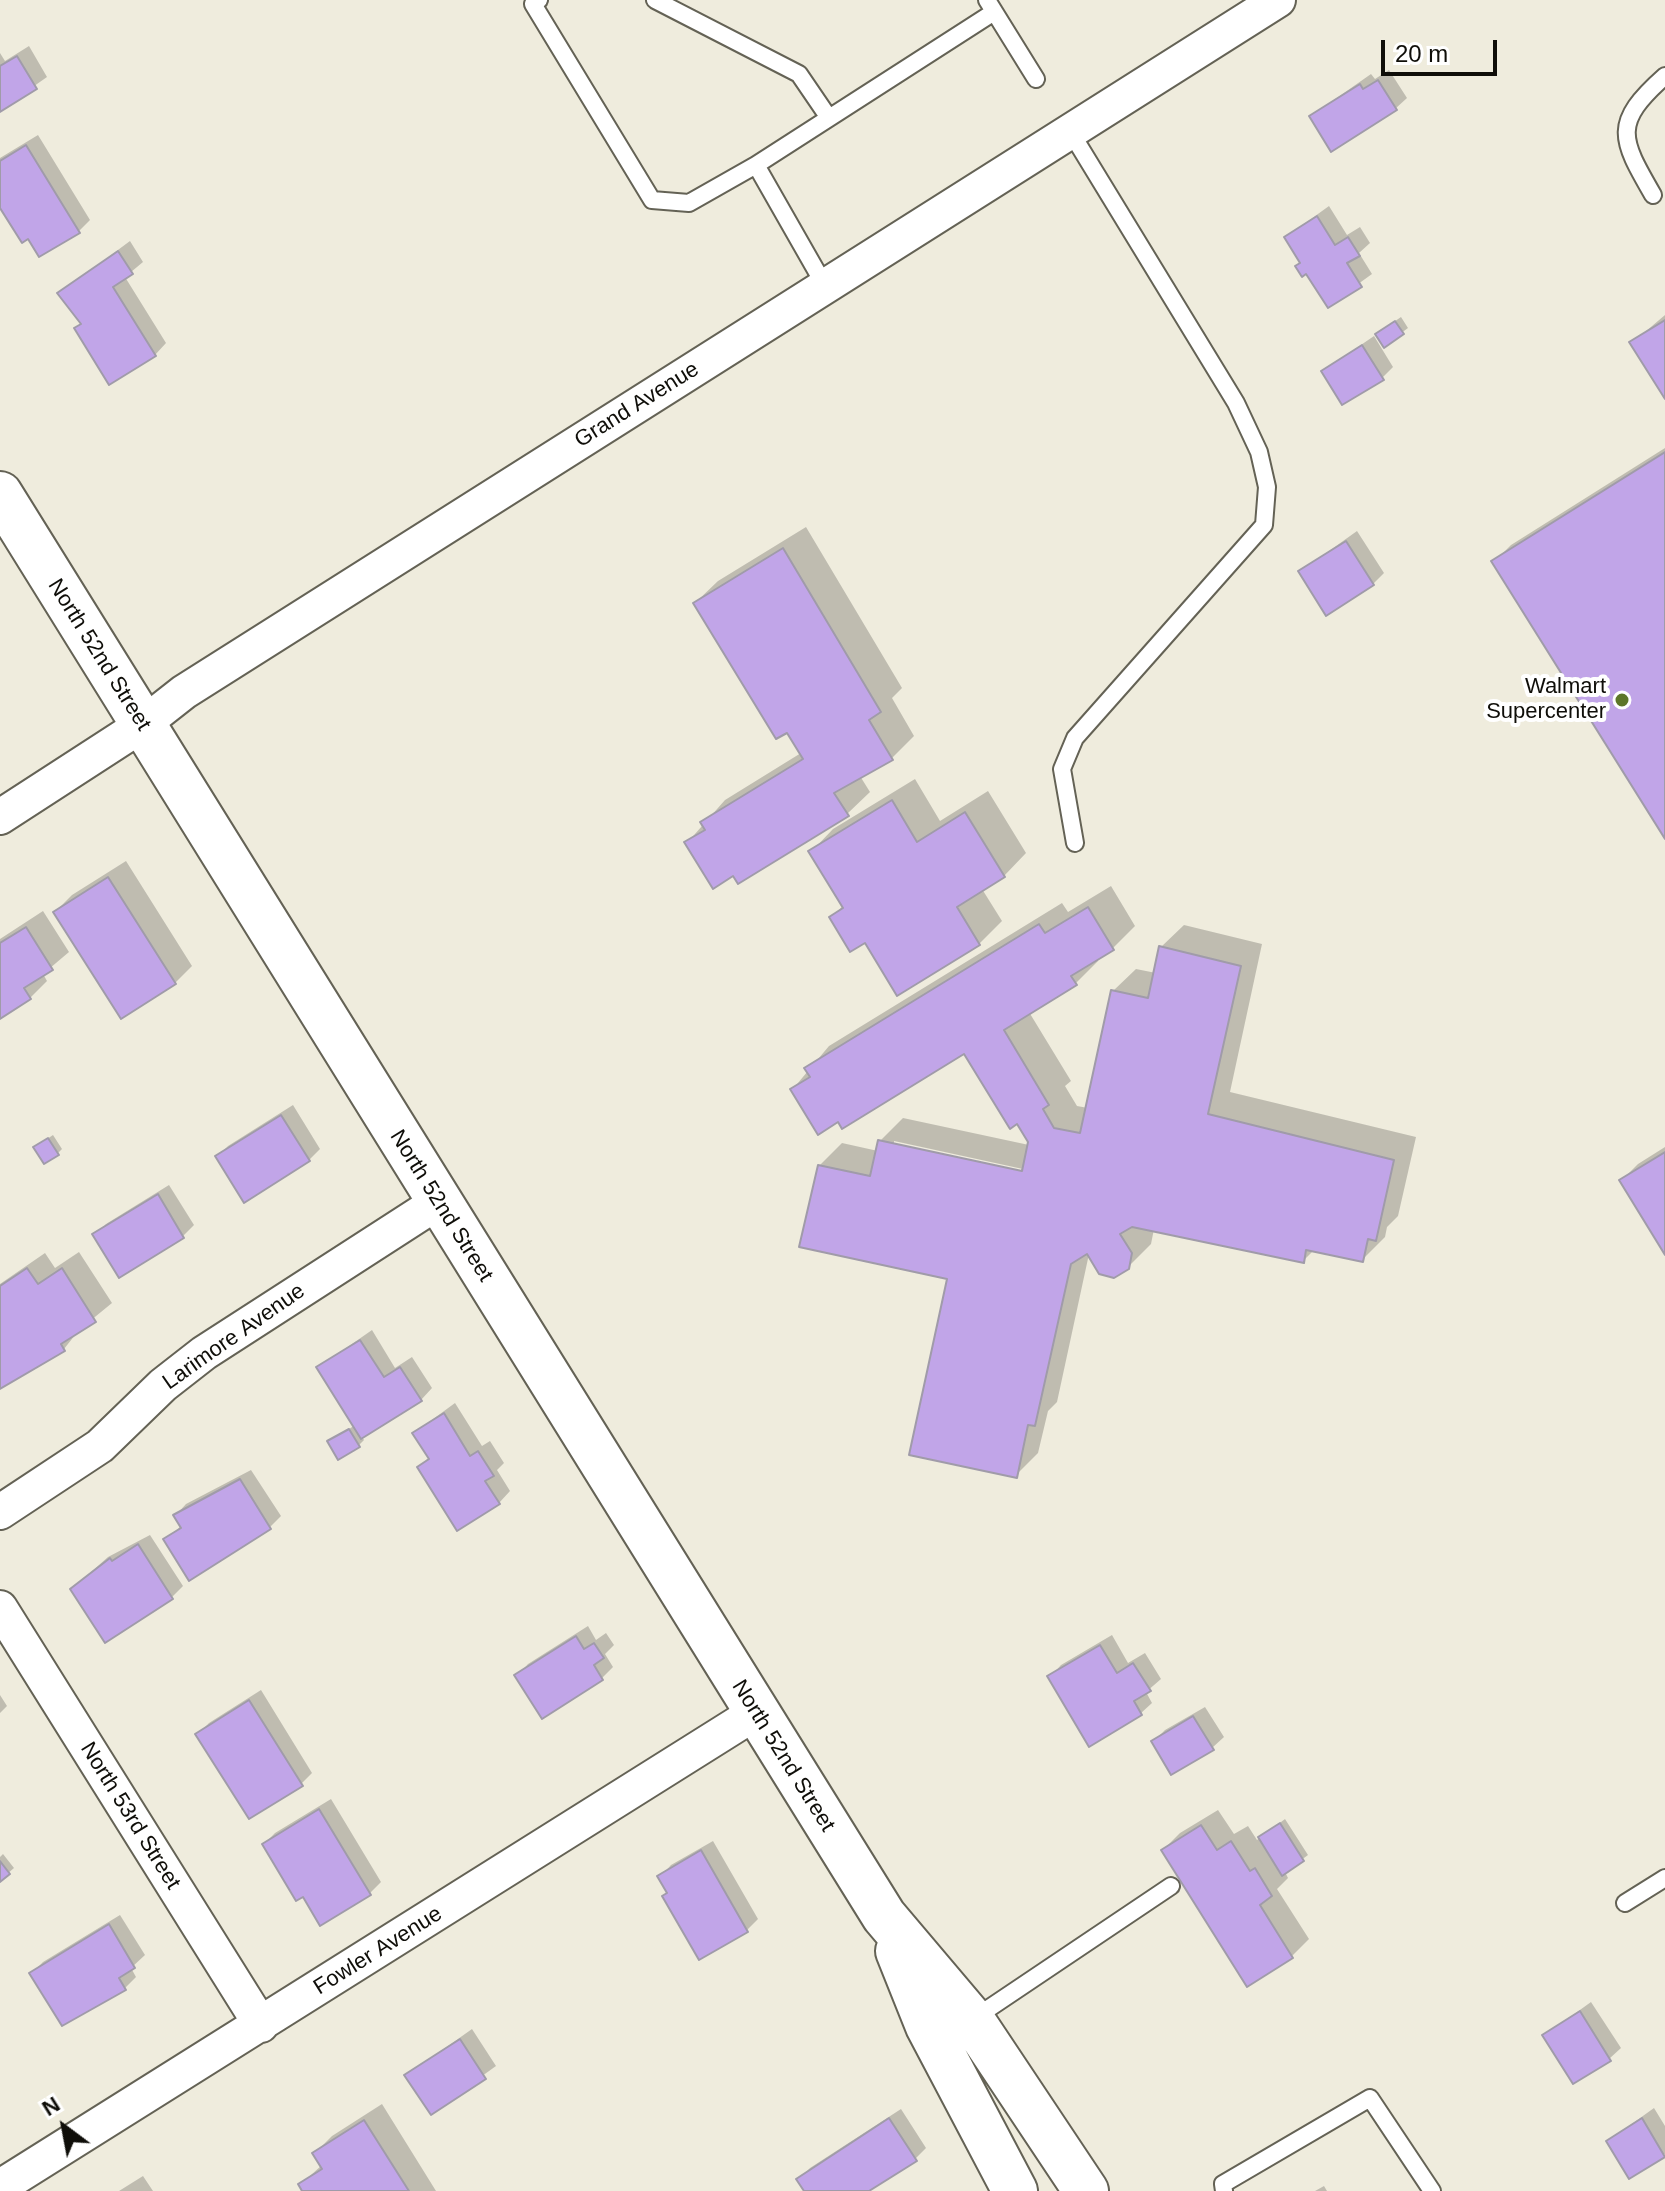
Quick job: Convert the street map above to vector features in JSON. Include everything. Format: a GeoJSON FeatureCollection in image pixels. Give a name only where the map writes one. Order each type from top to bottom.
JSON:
{"type":"FeatureCollection","features":[{"type":"Feature","properties":{"kind":"main road","name":"North 52nd Street"},"geometry":{"type":"LineString","coordinates":[[0,494],[884,1916],[972,2020],[1086,2191]]}},
{"type":"Feature","properties":{"kind":"main road","name":"North 52nd Street"},"geometry":{"type":"LineString","coordinates":[[884,1916],[928,2026],[1015,2191]]}},
{"type":"Feature","properties":{"kind":"street","name":"Grand Avenue"},"geometry":{"type":"LineString","coordinates":[[0,817],[142,725],[184,692],[1276,0]]}},
{"type":"Feature","properties":{"kind":"street","name":"Larimore Avenue"},"geometry":{"type":"LineString","coordinates":[[0,1512],[100,1446],[163,1385],[204,1353],[438,1202]]}},
{"type":"Feature","properties":{"kind":"street","name":"North 53rd Street"},"geometry":{"type":"LineString","coordinates":[[0,1608],[261,2025]]}},
{"type":"Feature","properties":{"kind":"street","name":"Fowler Avenue"},"geometry":{"type":"LineString","coordinates":[[0,2187],[755,1713]]}},
{"type":"Feature","properties":{"kind":"lane"},"geometry":{"type":"LineString","coordinates":[[539,0],[533,4],[652,200],[689,203],[756,165],[990,6],[1036,79]]}},
{"type":"Feature","properties":{"kind":"lane"},"geometry":{"type":"LineString","coordinates":[[655,0],[799,74],[829,118]]}},
{"type":"Feature","properties":{"kind":"lane"},"geometry":{"type":"LineString","coordinates":[[1653,195],[1626,148],[1633,105],[1665,76]]}},
{"type":"Feature","properties":{"kind":"lane"},"geometry":{"type":"LineString","coordinates":[[1070,131],[1236,403],[1259,452],[1267,487],[1264,525],[1075,738],[1062,769],[1075,843]]}},
{"type":"Feature","properties":{"kind":"lane"},"geometry":{"type":"LineString","coordinates":[[756,165],[825,286]]}},
{"type":"Feature","properties":{"kind":"lane"},"geometry":{"type":"LineString","coordinates":[[1625,1903],[1665,1878]]}},
{"type":"Feature","properties":{"kind":"lane"},"geometry":{"type":"LineString","coordinates":[[972,2020],[1171,1886]]}},
{"type":"Feature","properties":{"kind":"lane"},"geometry":{"type":"LineString","coordinates":[[1224,2191],[1223,2184],[1370,2098],[1432,2191]]}},
{"type":"Feature","properties":{"kind":"building"},"geometry":{"type":"Polygon","coordinates":[[[17,56],[37,89],[0,112],[0,66],[17,56]]]}},
{"type":"Feature","properties":{"kind":"building"},"geometry":{"type":"Polygon","coordinates":[[[1378,80],[1397,110],[1331,152],[1309,116],[1360,84],[1363,89],[1378,80]]]}},
{"type":"Feature","properties":{"kind":"building"},"geometry":{"type":"Polygon","coordinates":[[[26,145],[80,233],[39,257],[28,239],[22,243],[0,208],[0,161],[26,145]]]}},
{"type":"Feature","properties":{"kind":"building"},"geometry":{"type":"Polygon","coordinates":[[[1317,216],[1335,245],[1348,237],[1360,256],[1347,263],[1362,287],[1328,308],[1306,274],[1302,277],[1295,266],[1300,263],[1284,237],[1317,216]]]}},
{"type":"Feature","properties":{"kind":"building"},"geometry":{"type":"Polygon","coordinates":[[[118,251],[133,274],[113,287],[156,356],[109,385],[74,328],[81,324],[57,293],[118,251]]]}},
{"type":"Feature","properties":{"kind":"building"},"geometry":{"type":"Polygon","coordinates":[[[1665,320],[1665,399],[1629,342],[1665,320]]]}},
{"type":"Feature","properties":{"kind":"building"},"geometry":{"type":"Polygon","coordinates":[[[1395,321],[1404,334],[1384,348],[1375,334],[1395,321]]]}},
{"type":"Feature","properties":{"kind":"building"},"geometry":{"type":"Polygon","coordinates":[[[1362,345],[1384,380],[1342,405],[1321,371],[1362,345]]]}},
{"type":"Feature","properties":{"kind":"building","name":"Walmart Supercenter"},"geometry":{"type":"Polygon","coordinates":[[[1665,452],[1665,839],[1491,561],[1665,452]]]}},
{"type":"Feature","properties":{"kind":"building"},"geometry":{"type":"Polygon","coordinates":[[[1346,541],[1374,585],[1326,616],[1298,571],[1346,541]]]}},
{"type":"Feature","properties":{"kind":"building"},"geometry":{"type":"Polygon","coordinates":[[[783,548],[881,712],[869,720],[893,760],[834,793],[849,816],[738,884],[733,876],[713,889],[684,842],[705,830],[700,822],[803,759],[787,733],[776,739],[693,603],[783,548]]]}},
{"type":"Feature","properties":{"kind":"building"},"geometry":{"type":"Polygon","coordinates":[[[892,800],[917,842],[965,812],[1005,877],[957,907],[980,945],[897,996],[865,943],[850,952],[829,917],[843,908],[808,851],[892,800]]]}},
{"type":"Feature","properties":{"kind":"building"},"geometry":{"type":"Polygon","coordinates":[[[108,877],[176,984],[121,1019],[53,912],[108,877]]]}},
{"type":"Feature","properties":{"kind":"building"},"geometry":{"type":"Polygon","coordinates":[[[1088,907],[1114,950],[1071,976],[1077,985],[1004,1030],[1049,1105],[1043,1109],[1054,1128],[1080,1133],[1111,990],[1148,998],[1159,946],[1241,966],[1208,1114],[1394,1160],[1376,1241],[1368,1239],[1363,1262],[1306,1250],[1304,1263],[1132,1227],[1120,1234],[1132,1253],[1129,1269],[1114,1278],[1099,1274],[1087,1254],[1071,1264],[1035,1426],[1028,1425],[1017,1478],[909,1455],[947,1279],[799,1247],[818,1165],[870,1176],[878,1140],[1022,1171],[1028,1142],[1017,1124],[1010,1129],[964,1054],[842,1129],[838,1122],[818,1135],[790,1089],[810,1077],[804,1068],[1039,924],[1045,933],[1088,907]]]}},
{"type":"Feature","properties":{"kind":"building"},"geometry":{"type":"Polygon","coordinates":[[[26,927],[53,970],[24,988],[31,999],[0,1019],[0,943],[26,927]]]}},
{"type":"Feature","properties":{"kind":"building"},"geometry":{"type":"Polygon","coordinates":[[[281,1115],[310,1161],[244,1203],[215,1156],[281,1115]]]}},
{"type":"Feature","properties":{"kind":"building"},"geometry":{"type":"Polygon","coordinates":[[[48,1138],[59,1155],[44,1164],[33,1147],[48,1138]]]}},
{"type":"Feature","properties":{"kind":"building"},"geometry":{"type":"Polygon","coordinates":[[[1665,1152],[1665,1255],[1619,1180],[1665,1152]]]}},
{"type":"Feature","properties":{"kind":"building"},"geometry":{"type":"Polygon","coordinates":[[[158,1194],[184,1238],[119,1278],[92,1234],[158,1194]]]}},
{"type":"Feature","properties":{"kind":"building"},"geometry":{"type":"Polygon","coordinates":[[[27,1268],[38,1284],[62,1268],[96,1322],[61,1344],[65,1351],[0,1389],[0,1286],[27,1268]]]}},
{"type":"Feature","properties":{"kind":"building"},"geometry":{"type":"Polygon","coordinates":[[[360,1340],[384,1377],[400,1367],[422,1401],[361,1439],[316,1367],[360,1340]]]}},
{"type":"Feature","properties":{"kind":"building"},"geometry":{"type":"Polygon","coordinates":[[[444,1413],[470,1456],[478,1451],[494,1476],[485,1481],[500,1504],[457,1531],[417,1467],[429,1459],[412,1433],[444,1413]]]}},
{"type":"Feature","properties":{"kind":"building"},"geometry":{"type":"Polygon","coordinates":[[[349,1429],[360,1447],[338,1460],[327,1441],[349,1429]]]}},
{"type":"Feature","properties":{"kind":"building"},"geometry":{"type":"Polygon","coordinates":[[[240,1479],[271,1529],[189,1581],[163,1539],[181,1528],[173,1515],[240,1479]]]}},
{"type":"Feature","properties":{"kind":"building"},"geometry":{"type":"Polygon","coordinates":[[[138,1544],[173,1599],[105,1643],[70,1589],[110,1558],[112,1561],[138,1544]]]}},
{"type":"Feature","properties":{"kind":"building"},"geometry":{"type":"Polygon","coordinates":[[[576,1636],[584,1649],[594,1643],[604,1658],[594,1665],[603,1680],[542,1719],[514,1675],[576,1636]]]}},
{"type":"Feature","properties":{"kind":"building"},"geometry":{"type":"Polygon","coordinates":[[[1100,1645],[1117,1673],[1133,1663],[1151,1691],[1134,1701],[1142,1715],[1089,1747],[1047,1676],[1100,1645]]]}},
{"type":"Feature","properties":{"kind":"building"},"geometry":{"type":"Polygon","coordinates":[[[249,1700],[303,1786],[249,1819],[195,1734],[249,1700]]]}},
{"type":"Feature","properties":{"kind":"building"},"geometry":{"type":"Polygon","coordinates":[[[1193,1716],[1214,1750],[1171,1775],[1151,1741],[1193,1716]]]}},
{"type":"Feature","properties":{"kind":"building"},"geometry":{"type":"Polygon","coordinates":[[[319,1809],[371,1895],[320,1926],[303,1897],[296,1901],[262,1844],[319,1809]]]}},
{"type":"Feature","properties":{"kind":"building"},"geometry":{"type":"Polygon","coordinates":[[[1280,1823],[1304,1861],[1282,1876],[1258,1837],[1280,1823]]]}},
{"type":"Feature","properties":{"kind":"building"},"geometry":{"type":"Polygon","coordinates":[[[1201,1825],[1217,1850],[1231,1841],[1250,1871],[1255,1868],[1272,1896],[1260,1905],[1293,1958],[1247,1987],[1161,1850],[1201,1825]]]}},
{"type":"Feature","properties":{"kind":"building"},"geometry":{"type":"Polygon","coordinates":[[[701,1850],[748,1932],[699,1960],[662,1896],[667,1893],[657,1876],[701,1850]]]}},
{"type":"Feature","properties":{"kind":"building"},"geometry":{"type":"Polygon","coordinates":[[[0,1861],[10,1874],[0,1882],[0,1861]]]}},
{"type":"Feature","properties":{"kind":"building"},"geometry":{"type":"Polygon","coordinates":[[[109,1924],[135,1968],[119,1978],[126,1990],[62,2026],[29,1973],[109,1924]]]}},
{"type":"Feature","properties":{"kind":"building"},"geometry":{"type":"Polygon","coordinates":[[[1580,2011],[1611,2061],[1573,2084],[1542,2035],[1580,2011]]]}},
{"type":"Feature","properties":{"kind":"building"},"geometry":{"type":"Polygon","coordinates":[[[460,2039],[486,2079],[431,2115],[404,2075],[460,2039]]]}},
{"type":"Feature","properties":{"kind":"building"},"geometry":{"type":"Polygon","coordinates":[[[889,2118],[917,2161],[869,2191],[804,2191],[796,2179],[889,2118]]]}},
{"type":"Feature","properties":{"kind":"building"},"geometry":{"type":"Polygon","coordinates":[[[1642,2118],[1665,2157],[1629,2179],[1606,2141],[1642,2118]]]}},
{"type":"Feature","properties":{"kind":"building"},"geometry":{"type":"Polygon","coordinates":[[[364,2120],[409,2191],[302,2191],[298,2184],[322,2169],[312,2153],[364,2120]]]}},
{"type":"Feature","properties":{"kind":"place","name":"Walmart Supercenter"},"geometry":{"type":"Point","coordinates":[1622,700]}}]}
